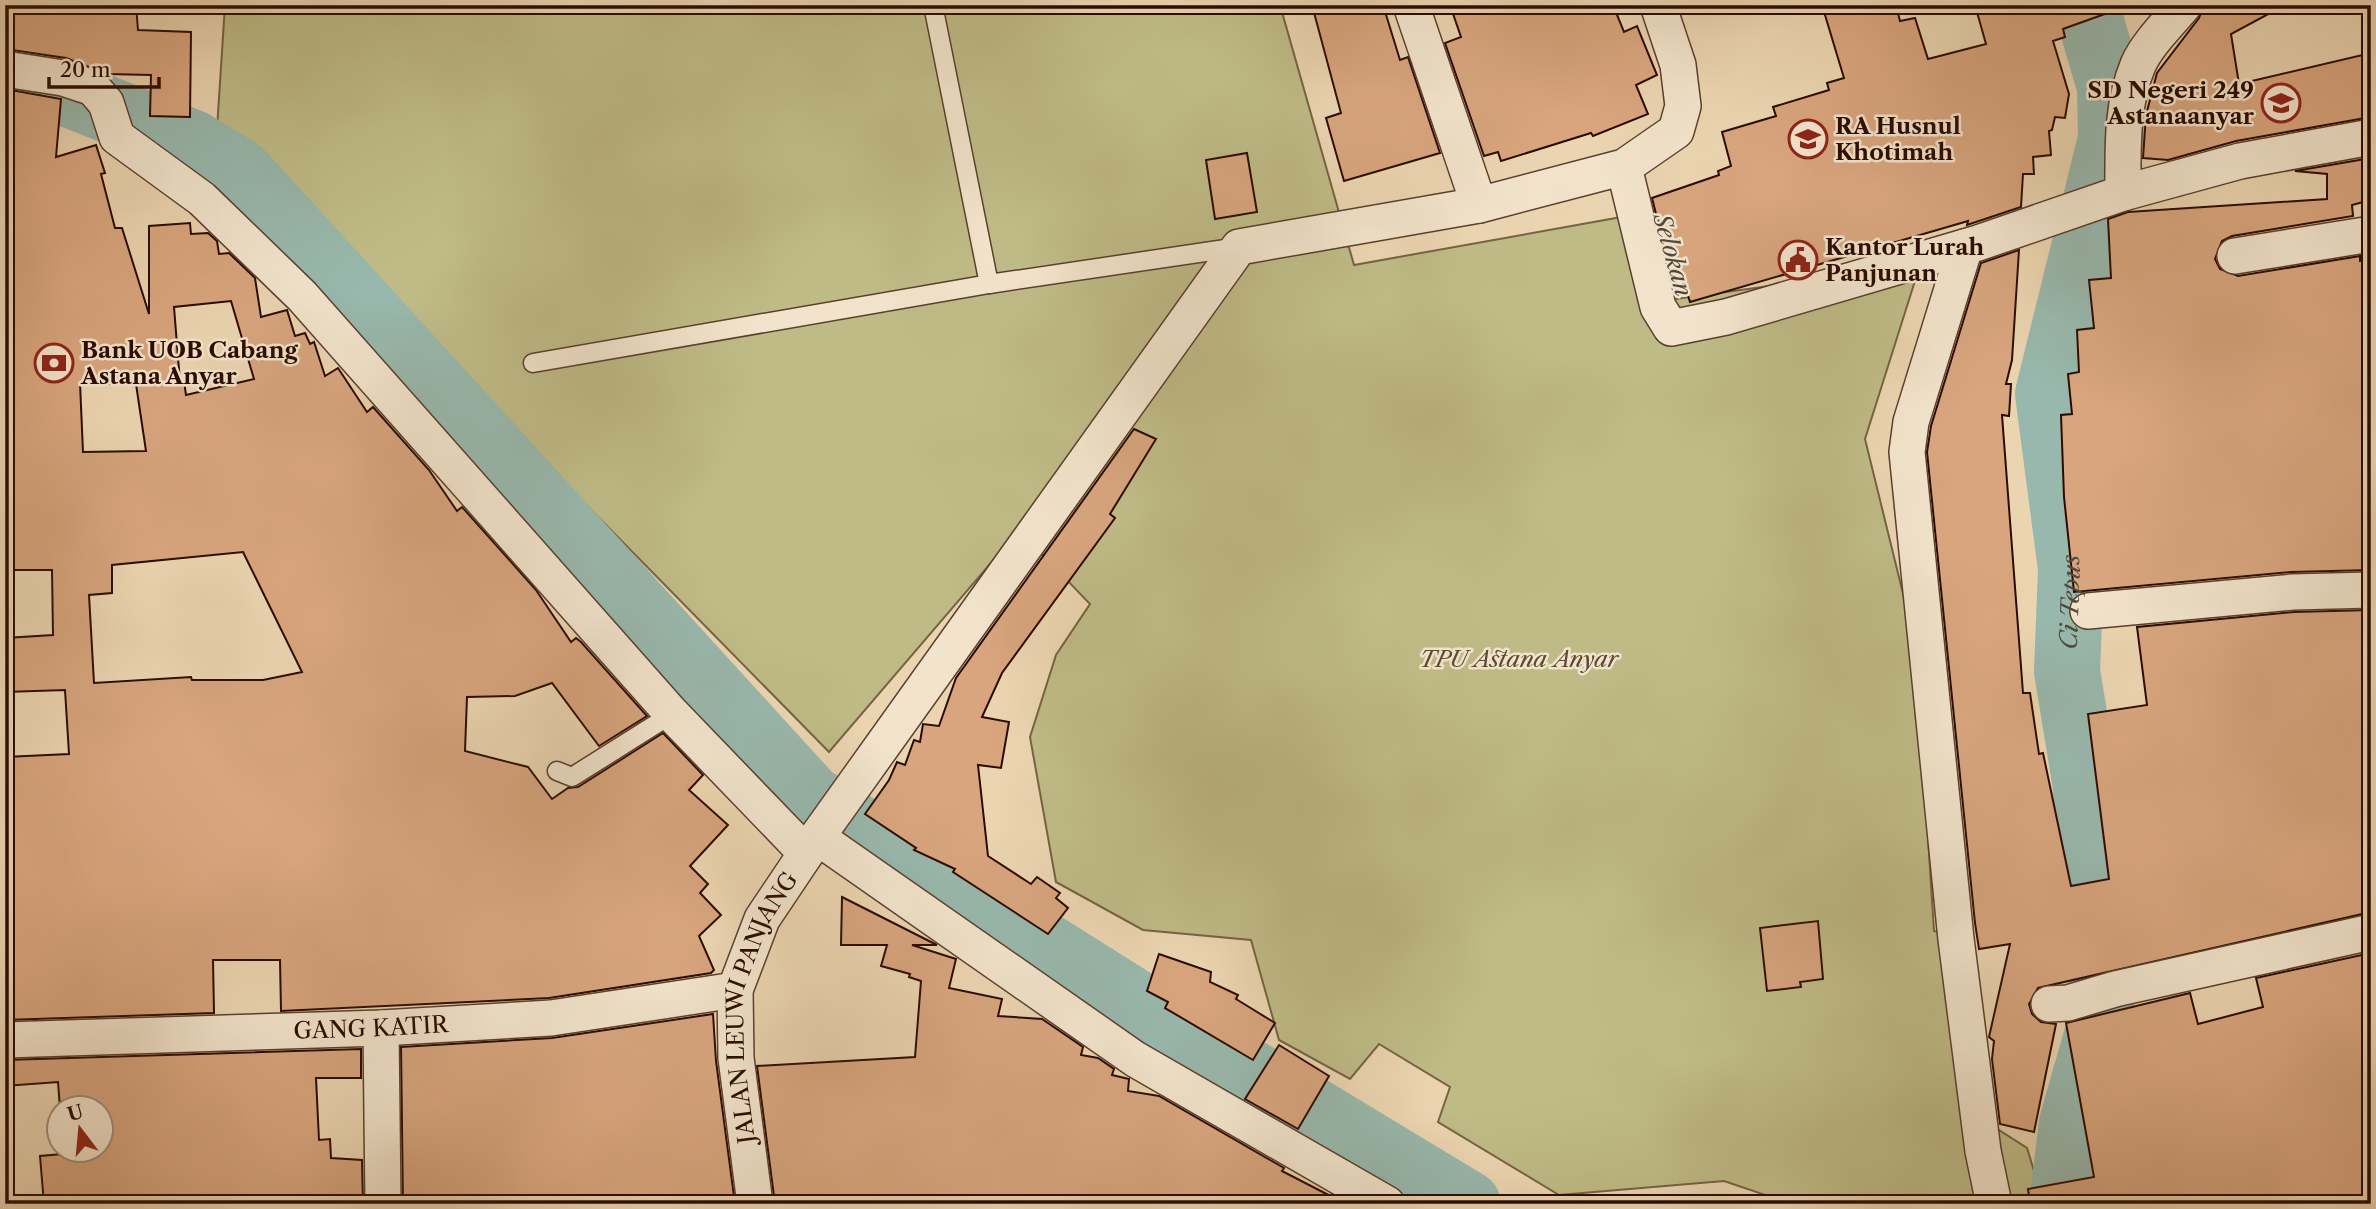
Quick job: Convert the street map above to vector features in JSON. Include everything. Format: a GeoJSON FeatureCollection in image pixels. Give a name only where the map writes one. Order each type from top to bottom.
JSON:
{"type":"FeatureCollection","features":[{"type":"Feature","properties":{"kind":"street"},"geometry":{"type":"LineString","coordinates":[[1411,5],[1479,205]]}},
{"type":"Feature","properties":{"kind":"street"},"geometry":{"type":"LineString","coordinates":[[1239,247],[1479,205],[1624,167],[1676,131],[1683,106],[1678,65],[1658,5]]}},
{"type":"Feature","properties":{"kind":"street"},"geometry":{"type":"LineString","coordinates":[[2125,187],[2123,148],[2130,90],[2139,63],[2184,5]]}},
{"type":"Feature","properties":{"kind":"street"},"geometry":{"type":"LineString","coordinates":[[5,69],[80,82],[93,88],[106,103],[117,136],[202,199],[302,296],[672,714],[816,838],[1135,1059],[1387,1204]]}},
{"type":"Feature","properties":{"kind":"street"},"geometry":{"type":"LineString","coordinates":[[1624,167],[1658,307],[1671,328],[1726,317],[2041,224],[2125,187],[2371,137]]}},
{"type":"Feature","properties":{"kind":"street"},"geometry":{"type":"LineString","coordinates":[[2235,256],[2371,234]]}},
{"type":"Feature","properties":{"kind":"street","name":"JALAN LEUWI PANJANG"},"geometry":{"type":"LineString","coordinates":[[755,1204],[736,1058],[735,990],[762,919],[816,838],[1239,247]]}},
{"type":"Feature","properties":{"kind":"street"},"geometry":{"type":"LineString","coordinates":[[1965,247],[1911,422],[1907,452],[1956,939],[1983,1152],[1994,1204]]}},
{"type":"Feature","properties":{"kind":"street"},"geometry":{"type":"LineString","coordinates":[[2088,611],[2267,594],[2371,590]]}},
{"type":"Feature","properties":{"kind":"street"},"geometry":{"type":"LineString","coordinates":[[2059,1004],[2371,932]]}},
{"type":"Feature","properties":{"kind":"street","name":"GANG KATIR"},"geometry":{"type":"LineString","coordinates":[[5,1040],[381,1028],[551,1018],[735,990]]}},
{"type":"Feature","properties":{"kind":"street"},"geometry":{"type":"LineString","coordinates":[[381,1028],[383,1204]]}},
{"type":"Feature","properties":{"kind":"lane"},"geometry":{"type":"LineString","coordinates":[[933,5],[989,284]]}},
{"type":"Feature","properties":{"kind":"lane"},"geometry":{"type":"LineString","coordinates":[[533,363],[989,284],[1239,247]]}},
{"type":"Feature","properties":{"kind":"lane"},"geometry":{"type":"LineString","coordinates":[[557,771],[572,777],[672,714]]}},
{"type":"Feature","properties":{"kind":"green space","name":"TPU Astana Anyar"},"geometry":{"type":"Polygon","coordinates":[[[225,5],[1280,5],[1354,265],[1644,213],[1669,300],[1920,265],[1865,439],[1952,793],[1926,806],[1934,931],[1962,938],[1977,1116],[2027,1148],[2042,1197],[2040,1204],[1792,1204],[1724,1181],[1559,1195],[1438,1122],[1450,1087],[1379,1044],[1350,1079],[1279,1040],[1251,940],[1143,930],[1056,882],[1030,737],[1056,655],[1090,604],[1019,530],[829,752],[217,129],[225,5]]]}},
{"type":"Feature","properties":{"kind":"building"},"geometry":{"type":"Polygon","coordinates":[[[8,5],[136,5],[138,30],[191,32],[190,117],[150,116],[151,75],[107,74],[66,58],[5,49],[8,5]]]}},
{"type":"Feature","properties":{"kind":"building"},"geometry":{"type":"Polygon","coordinates":[[[1312,5],[1383,5],[1400,60],[1408,57],[1440,153],[1344,181],[1326,118],[1341,113],[1312,5]]]}},
{"type":"Feature","properties":{"kind":"building"},"geometry":{"type":"Polygon","coordinates":[[[1450,5],[1613,5],[1624,32],[1637,26],[1657,75],[1636,85],[1648,114],[1593,136],[1591,133],[1501,161],[1498,152],[1484,156],[1445,43],[1461,37],[1450,5]]]}},
{"type":"Feature","properties":{"kind":"building"},"geometry":{"type":"Polygon","coordinates":[[[1822,5],[1896,5],[1900,21],[1915,18],[1928,59],[1986,44],[1975,5],[2116,5],[2116,10],[2063,29],[2065,37],[2053,41],[2069,94],[2065,118],[2055,117],[2052,130],[2049,131],[2051,155],[2033,157],[2034,174],[2023,174],[2021,207],[1967,225],[1968,221],[1690,302],[1669,235],[1662,238],[1652,198],[1719,175],[1718,171],[1731,166],[1722,132],[1776,116],[1773,107],[1829,90],[1827,83],[1844,78],[1822,5]]]}},
{"type":"Feature","properties":{"kind":"building"},"geometry":{"type":"Polygon","coordinates":[[[2204,5],[2285,5],[2231,34],[2239,84],[2371,53],[2371,117],[2236,141],[2168,160],[2143,158],[2146,115],[2157,73],[2199,18],[2204,5]]]}},
{"type":"Feature","properties":{"kind":"building"},"geometry":{"type":"Polygon","coordinates":[[[5,89],[61,99],[56,157],[96,145],[105,173],[101,174],[115,228],[122,228],[149,314],[149,226],[190,223],[191,234],[208,233],[217,241],[219,254],[229,253],[255,278],[261,317],[287,310],[295,336],[305,333],[310,344],[314,342],[325,376],[338,368],[367,412],[373,407],[429,470],[457,511],[462,507],[536,590],[571,642],[576,638],[581,642],[647,716],[599,746],[552,683],[515,696],[467,697],[465,751],[528,767],[552,799],[568,788],[578,787],[663,733],[703,775],[689,790],[728,825],[690,866],[708,884],[700,893],[721,915],[699,936],[714,970],[711,973],[549,998],[281,1011],[280,960],[213,960],[214,1013],[5,1020],[5,757],[69,754],[65,690],[5,692],[5,638],[53,635],[52,570],[12,570],[5,560],[5,89]],[[231,301],[174,307],[180,382],[184,381],[186,395],[254,379],[231,301]],[[80,383],[83,452],[146,451],[136,384],[80,383]],[[243,552],[112,565],[112,593],[89,595],[94,683],[191,677],[192,680],[263,680],[302,672],[243,552]]]}},
{"type":"Feature","properties":{"kind":"building"},"geometry":{"type":"Polygon","coordinates":[[[1247,153],[1257,212],[1215,219],[1206,160],[1247,153]]]}},
{"type":"Feature","properties":{"kind":"building"},"geometry":{"type":"Polygon","coordinates":[[[2371,158],[2371,200],[2352,205],[2353,216],[2232,236],[2222,241],[2215,259],[2220,269],[2238,276],[2360,256],[2360,261],[2371,260],[2371,570],[2291,572],[2074,592],[2064,497],[2061,415],[2072,414],[2068,374],[2079,372],[2077,330],[2094,328],[2089,280],[2111,278],[2108,219],[2128,212],[2327,199],[2327,174],[2295,171],[2371,158]]]}},
{"type":"Feature","properties":{"kind":"building"},"geometry":{"type":"Polygon","coordinates":[[[2019,250],[2012,360],[2006,384],[2011,384],[2009,416],[2002,415],[2023,693],[2030,693],[2039,754],[2043,753],[2071,886],[2109,879],[2088,714],[2147,705],[2137,627],[2294,612],[2371,610],[2371,912],[2038,988],[2029,1004],[2032,1014],[2041,1022],[2056,1024],[2034,1132],[2000,1124],[1992,1059],[1994,1041],[1989,1037],[2010,944],[1979,949],[1927,452],[1931,426],[1981,263],[2019,250]]]}},
{"type":"Feature","properties":{"kind":"building"},"geometry":{"type":"Polygon","coordinates":[[[1134,429],[1156,439],[1110,514],[1115,518],[1002,673],[982,717],[1009,722],[1001,768],[978,765],[988,856],[1031,884],[1037,877],[1060,893],[1056,898],[1068,908],[1048,934],[953,872],[955,869],[914,850],[916,848],[865,814],[889,780],[897,762],[905,765],[914,740],[920,742],[923,724],[939,726],[956,678],[1134,429]]]}},
{"type":"Feature","properties":{"kind":"building"},"geometry":{"type":"Polygon","coordinates":[[[842,897],[937,945],[912,945],[956,959],[949,988],[1002,999],[998,1016],[1042,1019],[1083,1047],[1081,1055],[1098,1058],[1114,1069],[1112,1075],[1129,1079],[1128,1091],[1159,1096],[1284,1168],[1282,1171],[1346,1204],[1308,1204],[1269,1199],[1267,1204],[775,1204],[757,1066],[915,1057],[921,981],[909,977],[910,974],[881,966],[887,945],[841,945],[842,897]]]}},
{"type":"Feature","properties":{"kind":"building"},"geometry":{"type":"Polygon","coordinates":[[[1818,921],[1823,979],[1800,982],[1801,987],[1767,991],[1760,928],[1818,921]]]}},
{"type":"Feature","properties":{"kind":"building"},"geometry":{"type":"Polygon","coordinates":[[[2371,953],[2371,1198],[2311,1204],[2030,1204],[2028,1189],[2094,1177],[2066,1023],[2190,993],[2198,1024],[2263,1007],[2256,978],[2371,953]]]}},
{"type":"Feature","properties":{"kind":"building"},"geometry":{"type":"Polygon","coordinates":[[[1159,954],[1211,972],[1210,982],[1238,995],[1236,999],[1275,1023],[1253,1060],[1165,1008],[1168,1002],[1147,991],[1159,954]]]}},
{"type":"Feature","properties":{"kind":"building"},"geometry":{"type":"Polygon","coordinates":[[[713,1014],[716,1061],[735,1204],[567,1204],[564,1196],[528,1204],[403,1204],[401,1047],[552,1038],[713,1014]]]}},
{"type":"Feature","properties":{"kind":"building"},"geometry":{"type":"Polygon","coordinates":[[[1279,1045],[1329,1076],[1298,1129],[1245,1099],[1279,1045]]]}},
{"type":"Feature","properties":{"kind":"building"},"geometry":{"type":"Polygon","coordinates":[[[361,1049],[361,1078],[316,1078],[319,1140],[330,1139],[331,1158],[362,1160],[363,1204],[44,1204],[40,1156],[46,1155],[46,1164],[116,1164],[116,1094],[59,1094],[58,1082],[5,1086],[5,1060],[361,1049]]]}},
{"type":"Feature","properties":{"kind":"waterway","name":"Ci Tepus"},"geometry":{"type":"LineString","coordinates":[[2062,1204],[2072,1123],[2100,1025],[2103,964],[2085,781],[2067,671],[2071,569],[2048,394],[2111,139],[2110,87],[2086,5]]}},
{"type":"Feature","properties":{"kind":"waterway"},"geometry":{"type":"LineString","coordinates":[[2366,5],[2371,15]]}},
{"type":"Feature","properties":{"kind":"waterway"},"geometry":{"type":"LineString","coordinates":[[43,84],[193,143],[240,172],[811,798],[1157,1016],[1468,1204]]}},
{"type":"Feature","properties":{"kind":"place","name":"SD Negeri 249 Astanaanyar"},"geometry":{"type":"Point","coordinates":[2281,103]}},
{"type":"Feature","properties":{"kind":"place","name":"RA Husnul Khotimah"},"geometry":{"type":"Point","coordinates":[1808,139]}},
{"type":"Feature","properties":{"kind":"place","name":"Kantor Lurah Panjunan"},"geometry":{"type":"Point","coordinates":[1798,260]}},
{"type":"Feature","properties":{"kind":"place","name":"Bank UOB Cabang Astana Anyar"},"geometry":{"type":"Point","coordinates":[54,363]}},
{"type":"Feature","properties":{"kind":"water label","name":"Selokan"},"geometry":{"type":"Point","coordinates":[1673,255]}}]}
